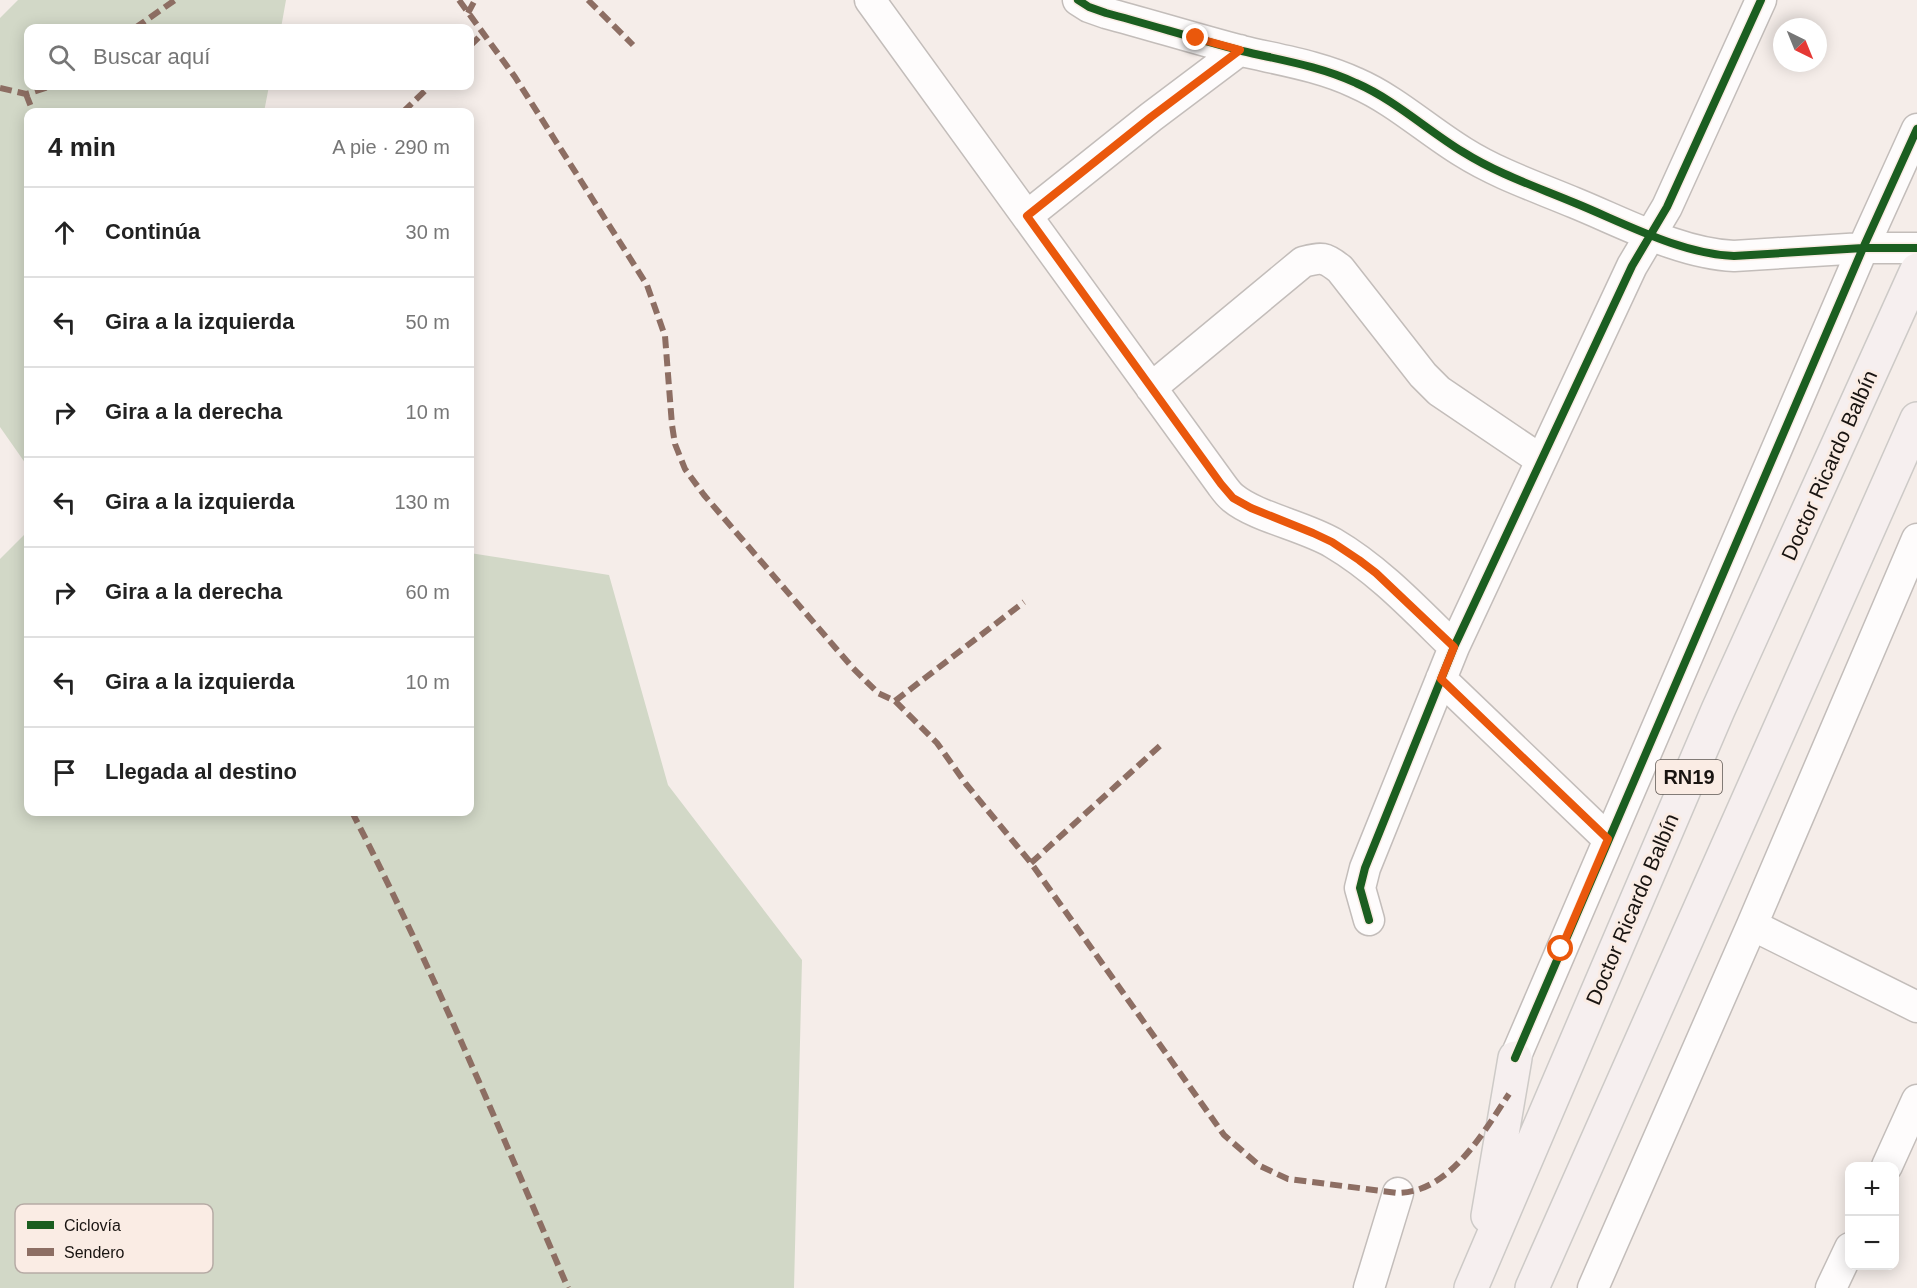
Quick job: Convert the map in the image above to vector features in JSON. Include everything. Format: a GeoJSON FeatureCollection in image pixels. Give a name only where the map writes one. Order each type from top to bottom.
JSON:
{"type":"FeatureCollection","features":[{"type":"Feature","properties":{"kind":"main road","name":"Doctor Ricardo Balbín"},"geometry":{"type":"LineString","coordinates":[[1475,1279],[1718,710],[1917,270]]}},
{"type":"Feature","properties":{"kind":"main road","name":"RN19"},"geometry":{"type":"LineString","coordinates":[[1533,1288],[1917,419]]}},
{"type":"Feature","properties":{"kind":"main road"},"geometry":{"type":"LineString","coordinates":[[1475,1279],[1515,1058]]}},
{"type":"Feature","properties":{"kind":"street"},"geometry":{"type":"LineString","coordinates":[[870,0],[1233,498],[1251,508],[1332,542],[1359,560],[1376,573],[1454,647]]}},
{"type":"Feature","properties":{"kind":"street"},"geometry":{"type":"LineString","coordinates":[[1078,0],[1106,13],[1329,72],[1386,99],[1461,151],[1487,166],[1649,234],[1714,255],[1734,256],[1863,248],[1917,248]]}},
{"type":"Feature","properties":{"kind":"street"},"geometry":{"type":"LineString","coordinates":[[1369,920],[1360,888],[1365,868],[1454,647],[1632,266],[1667,207],[1761,0]]}},
{"type":"Feature","properties":{"kind":"street"},"geometry":{"type":"LineString","coordinates":[[1027,216],[1151,117],[1240,50]]}},
{"type":"Feature","properties":{"kind":"street"},"geometry":{"type":"LineString","coordinates":[[1515,1058],[1863,248],[1917,129]]}},
{"type":"Feature","properties":{"kind":"street"},"geometry":{"type":"LineString","coordinates":[[1152,387],[1303,262],[1319,257],[1328,260],[1340,269],[1423,375],[1439,391],[1541,460]]}},
{"type":"Feature","properties":{"kind":"street"},"geometry":{"type":"LineString","coordinates":[[1593,1288],[1752,925],[1917,539]]}},
{"type":"Feature","properties":{"kind":"street"},"geometry":{"type":"LineString","coordinates":[[1441,679],[1608,839]]}},
{"type":"Feature","properties":{"kind":"street"},"geometry":{"type":"LineString","coordinates":[[1752,925],[1917,1007]]}},
{"type":"Feature","properties":{"kind":"street"},"geometry":{"type":"LineString","coordinates":[[1889,1162],[1917,1100]]}},
{"type":"Feature","properties":{"kind":"street"},"geometry":{"type":"LineString","coordinates":[[1369,1288],[1398,1192]]}},
{"type":"Feature","properties":{"kind":"street"},"geometry":{"type":"LineString","coordinates":[[1831,1288],[1845,1259]]}},
{"type":"Feature","properties":{"kind":"green space"},"geometry":{"type":"Polygon","coordinates":[[[18,0],[286,0],[282,24],[24,24],[24,90],[268,90],[265,108],[24,108],[24,461],[0,427],[0,18],[18,0]]]}},
{"type":"Feature","properties":{"kind":"green space"},"geometry":{"type":"Polygon","coordinates":[[[24,535],[24,816],[474,816],[474,554],[609,575],[668,785],[802,960],[794,1288],[0,1288],[0,559],[24,535]]]}},
{"type":"Feature","properties":{"kind":"marked path"},"geometry":{"type":"LineString","coordinates":[[141,24],[175,0]]}},
{"type":"Feature","properties":{"kind":"marked path"},"geometry":{"type":"LineString","coordinates":[[459,0],[515,77],[647,285],[665,336],[672,425],[675,444],[685,469],[704,495],[852,667],[878,693],[895,701],[937,743],[966,784],[1031,863],[1224,1135],[1260,1166],[1288,1179],[1398,1193],[1417,1190],[1434,1183],[1449,1172],[1476,1142],[1509,1094]]}},
{"type":"Feature","properties":{"kind":"marked path"},"geometry":{"type":"LineString","coordinates":[[468,13],[475,0]]}},
{"type":"Feature","properties":{"kind":"marked path"},"geometry":{"type":"LineString","coordinates":[[588,0],[633,45]]}},
{"type":"Feature","properties":{"kind":"marked path"},"geometry":{"type":"LineString","coordinates":[[474,42],[483,33]]}},
{"type":"Feature","properties":{"kind":"marked path"},"geometry":{"type":"LineString","coordinates":[[0,88],[26,94],[39,90]]}},
{"type":"Feature","properties":{"kind":"marked path"},"geometry":{"type":"LineString","coordinates":[[407,108],[426,90]]}},
{"type":"Feature","properties":{"kind":"marked path"},"geometry":{"type":"LineString","coordinates":[[26,94],[31,108]]}},
{"type":"Feature","properties":{"kind":"marked path"},"geometry":{"type":"LineString","coordinates":[[895,701],[1024,602]]}},
{"type":"Feature","properties":{"kind":"marked path"},"geometry":{"type":"LineString","coordinates":[[1031,863],[1162,744]]}},
{"type":"Feature","properties":{"kind":"marked path"},"geometry":{"type":"LineString","coordinates":[[354,816],[410,929],[568,1288]]}},
{"type":"Feature","properties":{"kind":"cycle path"},"geometry":{"type":"LineString","coordinates":[[1078,0],[1106,13],[1342,77],[1384,98],[1476,160],[1518,180],[1673,244],[1714,254],[1734,256],[1863,248],[1917,248]]}},
{"type":"Feature","properties":{"kind":"cycle path"},"geometry":{"type":"LineString","coordinates":[[1369,920],[1360,888],[1365,868],[1454,647],[1632,266],[1667,207],[1761,0]]}},
{"type":"Feature","properties":{"kind":"cycle path"},"geometry":{"type":"LineString","coordinates":[[1515,1058],[1863,248],[1917,129]]}},
{"type":"Feature","properties":{"kind":"route"},"geometry":{"type":"LineString","coordinates":[[1196,38],[1240,50],[1151,117],[1027,216],[1233,498],[1251,508],[1332,542],[1376,573],[1454,647],[1441,679],[1608,839],[1561,949]]}}]}
